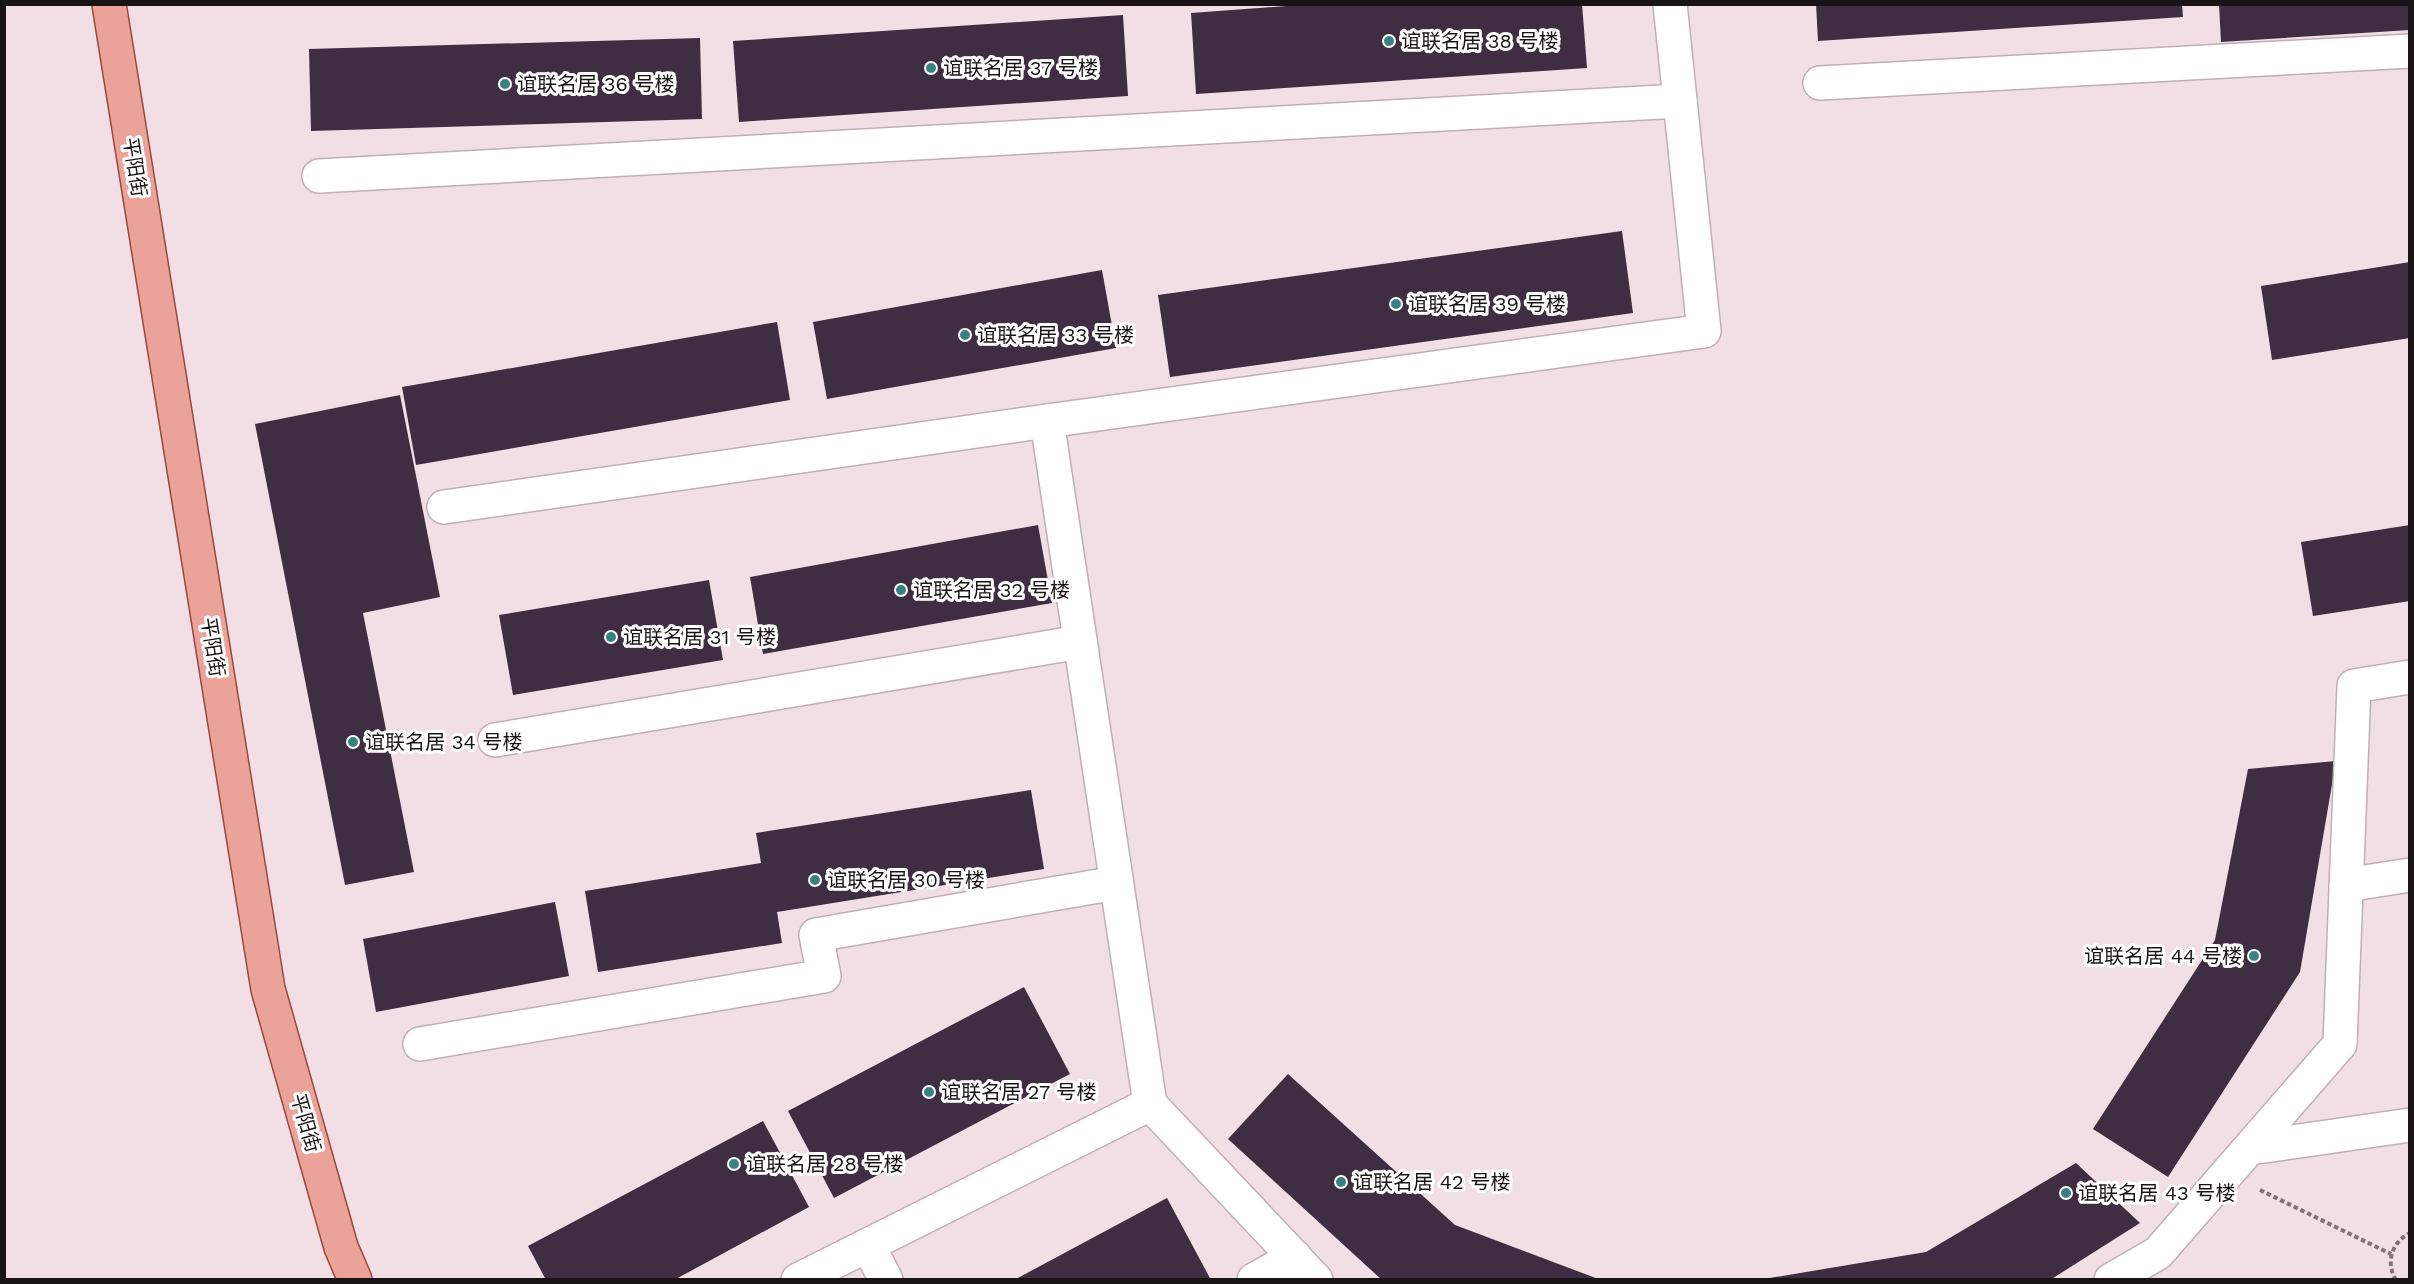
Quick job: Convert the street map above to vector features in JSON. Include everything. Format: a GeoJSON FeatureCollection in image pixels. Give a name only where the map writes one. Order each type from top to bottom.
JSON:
{"type":"FeatureCollection","features":[{"type":"Feature","properties":{"kind":"main road","name":"平阳街"},"geometry":{"type":"LineString","coordinates":[[109,4],[268,989],[341,1247],[355,1280]]}},
{"type":"Feature","properties":{"kind":"street"},"geometry":{"type":"LineString","coordinates":[[444,507],[1704,331],[1670,4]]}},
{"type":"Feature","properties":{"kind":"street"},"geometry":{"type":"LineString","coordinates":[[1820,83],[2409,51]]}},
{"type":"Feature","properties":{"kind":"street"},"geometry":{"type":"LineString","coordinates":[[319,176],[1680,101]]}},
{"type":"Feature","properties":{"kind":"street"},"geometry":{"type":"LineString","coordinates":[[1047,421],[1150,1104],[1305,1268]]}},
{"type":"Feature","properties":{"kind":"street"},"geometry":{"type":"LineString","coordinates":[[495,740],[1080,642]]}},
{"type":"Feature","properties":{"kind":"street"},"geometry":{"type":"LineString","coordinates":[[2128,1275],[2158,1253],[2340,1044],[2354,686],[2409,677]]}},
{"type":"Feature","properties":{"kind":"street"},"geometry":{"type":"LineString","coordinates":[[2346,885],[2409,875]]}},
{"type":"Feature","properties":{"kind":"street"},"geometry":{"type":"LineString","coordinates":[[420,1044],[824,976],[816,935],[1116,883]]}},
{"type":"Feature","properties":{"kind":"street"},"geometry":{"type":"LineString","coordinates":[[798,1280],[1150,1104]]}},
{"type":"Feature","properties":{"kind":"street"},"geometry":{"type":"LineString","coordinates":[[2250,1148],[2409,1125]]}},
{"type":"Feature","properties":{"kind":"street"},"geometry":{"type":"LineString","coordinates":[[867,1245],[886,1280]]}},
{"type":"Feature","properties":{"kind":"street"},"geometry":{"type":"LineString","coordinates":[[1254,1280],[1305,1268]]}},
{"type":"Feature","properties":{"kind":"path"},"geometry":{"type":"LineString","coordinates":[[2227,1174],[2391,1254]]}},
{"type":"Feature","properties":{"kind":"path"},"geometry":{"type":"LineString","coordinates":[[2396,1280],[2390,1265],[2391,1254],[2395,1245],[2409,1233]]}},
{"type":"Feature","properties":{"kind":"building","name":"谊联名居 38 号楼"},"geometry":{"type":"Polygon","coordinates":[[[1314,4],[1582,4],[1587,68],[1196,94],[1191,13],[1314,4]]]}},
{"type":"Feature","properties":{"kind":"building"},"geometry":{"type":"Polygon","coordinates":[[[1816,4],[2182,4],[2183,17],[1818,41],[1816,4]]]}},
{"type":"Feature","properties":{"kind":"building"},"geometry":{"type":"Polygon","coordinates":[[[2219,4],[2410,4],[2410,30],[2221,42],[2219,4]]]}},
{"type":"Feature","properties":{"kind":"building","name":"谊联名居 37 号楼"},"geometry":{"type":"Polygon","coordinates":[[[1123,15],[1128,96],[739,122],[733,41],[1123,15]]]}},
{"type":"Feature","properties":{"kind":"building","name":"谊联名居 36 号楼"},"geometry":{"type":"Polygon","coordinates":[[[700,38],[702,119],[311,131],[309,49],[700,38]]]}},
{"type":"Feature","properties":{"kind":"building","name":"谊联名居 39 号楼"},"geometry":{"type":"Polygon","coordinates":[[[1622,231],[1633,313],[1170,377],[1158,295],[1622,231]]]}},
{"type":"Feature","properties":{"kind":"building"},"geometry":{"type":"Polygon","coordinates":[[[2410,262],[2410,338],[2272,360],[2261,286],[2410,262]]]}},
{"type":"Feature","properties":{"kind":"building","name":"谊联名居 33 号楼"},"geometry":{"type":"Polygon","coordinates":[[[1102,270],[1116,348],[827,399],[813,322],[1102,270]]]}},
{"type":"Feature","properties":{"kind":"building"},"geometry":{"type":"Polygon","coordinates":[[[777,322],[790,400],[416,465],[402,387],[777,322]]]}},
{"type":"Feature","properties":{"kind":"building","name":"谊联名居 34 号楼"},"geometry":{"type":"Polygon","coordinates":[[[400,395],[440,597],[363,613],[414,872],[345,885],[255,424],[400,395]]]}},
{"type":"Feature","properties":{"kind":"building","name":"谊联名居 32 号楼"},"geometry":{"type":"Polygon","coordinates":[[[1038,525],[1052,603],[763,654],[750,577],[1038,525]]]}},
{"type":"Feature","properties":{"kind":"building"},"geometry":{"type":"Polygon","coordinates":[[[2410,525],[2410,601],[2313,616],[2301,542],[2410,525]]]}},
{"type":"Feature","properties":{"kind":"building","name":"谊联名居 31 号楼"},"geometry":{"type":"Polygon","coordinates":[[[709,580],[723,660],[513,695],[499,615],[709,580]]]}},
{"type":"Feature","properties":{"kind":"building","name":"谊联名居 44 号楼"},"geometry":{"type":"Polygon","coordinates":[[[2336,761],[2300,972],[2168,1177],[2093,1129],[2215,940],[2248,769],[2336,761]]]}},
{"type":"Feature","properties":{"kind":"building","name":"谊联名居 30 号楼"},"geometry":{"type":"Polygon","coordinates":[[[1031,790],[1044,869],[777,912],[782,943],[598,972],[585,891],[761,863],[756,833],[1031,790]]]}},
{"type":"Feature","properties":{"kind":"building"},"geometry":{"type":"Polygon","coordinates":[[[555,902],[569,976],[376,1012],[363,939],[555,902]]]}},
{"type":"Feature","properties":{"kind":"building","name":"谊联名居 27 号楼"},"geometry":{"type":"Polygon","coordinates":[[[1024,987],[1070,1074],[834,1198],[788,1111],[1024,987]]]}},
{"type":"Feature","properties":{"kind":"building","name":"谊联名居 42 号楼"},"geometry":{"type":"Polygon","coordinates":[[[1288,1074],[1455,1225],[1601,1280],[1382,1280],[1228,1139],[1288,1074]]]}},
{"type":"Feature","properties":{"kind":"building","name":"谊联名居 28 号楼"},"geometry":{"type":"Polygon","coordinates":[[[763,1121],[809,1207],[674,1280],[546,1280],[528,1246],[763,1121]]]}},
{"type":"Feature","properties":{"kind":"building","name":"谊联名居 43 号楼"},"geometry":{"type":"Polygon","coordinates":[[[2076,1163],[2140,1223],[2050,1280],[1758,1280],[1926,1252],[2076,1163]]]}},
{"type":"Feature","properties":{"kind":"building"},"geometry":{"type":"Polygon","coordinates":[[[1167,1198],[1211,1280],[1014,1280],[1167,1198]]]}},
{"type":"Feature","properties":{"kind":"place","name":"谊联名居 38 号楼"},"geometry":{"type":"Point","coordinates":[1389,41]}},
{"type":"Feature","properties":{"kind":"place","name":"谊联名居 37 号楼"},"geometry":{"type":"Point","coordinates":[931,68]}},
{"type":"Feature","properties":{"kind":"place","name":"谊联名居 36 号楼"},"geometry":{"type":"Point","coordinates":[505,84]}},
{"type":"Feature","properties":{"kind":"place","name":"谊联名居 39 号楼"},"geometry":{"type":"Point","coordinates":[1396,304]}},
{"type":"Feature","properties":{"kind":"place","name":"谊联名居 33 号楼"},"geometry":{"type":"Point","coordinates":[965,335]}},
{"type":"Feature","properties":{"kind":"place","name":"谊联名居 32 号楼"},"geometry":{"type":"Point","coordinates":[901,590]}},
{"type":"Feature","properties":{"kind":"place","name":"谊联名居 31 号楼"},"geometry":{"type":"Point","coordinates":[611,637]}},
{"type":"Feature","properties":{"kind":"place","name":"谊联名居 34 号楼"},"geometry":{"type":"Point","coordinates":[353,742]}},
{"type":"Feature","properties":{"kind":"place","name":"谊联名居 30 号楼"},"geometry":{"type":"Point","coordinates":[815,880]}},
{"type":"Feature","properties":{"kind":"place","name":"谊联名居 44 号楼"},"geometry":{"type":"Point","coordinates":[2254,956]}},
{"type":"Feature","properties":{"kind":"place","name":"谊联名居 27 号楼"},"geometry":{"type":"Point","coordinates":[929,1092]}},
{"type":"Feature","properties":{"kind":"place","name":"谊联名居 28 号楼"},"geometry":{"type":"Point","coordinates":[734,1164]}},
{"type":"Feature","properties":{"kind":"place","name":"谊联名居 42 号楼"},"geometry":{"type":"Point","coordinates":[1341,1182]}},
{"type":"Feature","properties":{"kind":"place","name":"谊联名居 43 号楼"},"geometry":{"type":"Point","coordinates":[2066,1193]}}]}
